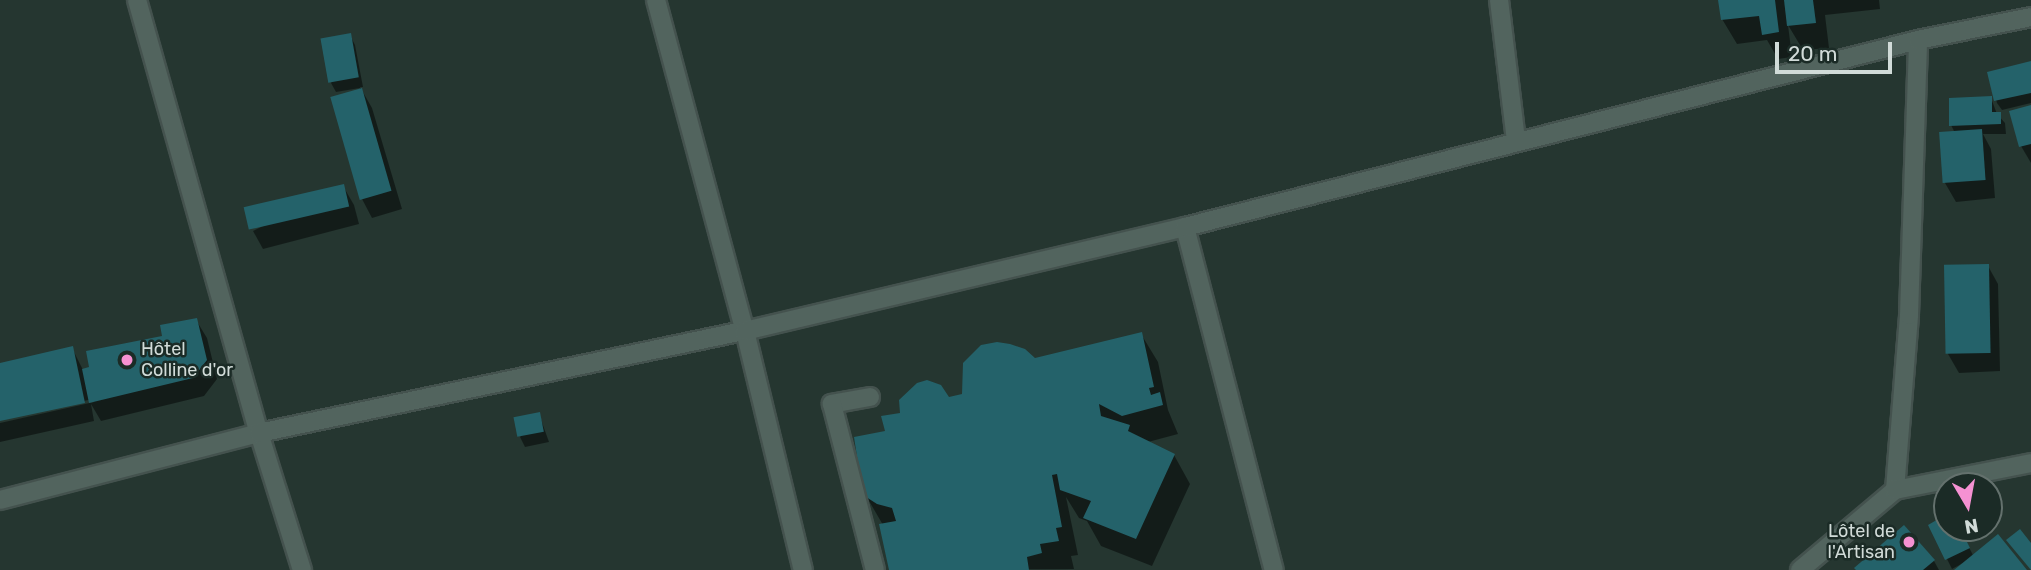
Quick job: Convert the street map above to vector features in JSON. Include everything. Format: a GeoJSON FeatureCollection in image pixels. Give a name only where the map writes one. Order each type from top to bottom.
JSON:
{"type":"FeatureCollection","features":[{"type":"Feature","properties":{"kind":"street"},"geometry":{"type":"LineString","coordinates":[[137,0],[259,433],[302,570]]}},
{"type":"Feature","properties":{"kind":"street"},"geometry":{"type":"LineString","coordinates":[[656,0],[745,331],[803,570]]}},
{"type":"Feature","properties":{"kind":"street"},"geometry":{"type":"LineString","coordinates":[[1499,0],[1516,140]]}},
{"type":"Feature","properties":{"kind":"street"},"geometry":{"type":"LineString","coordinates":[[0,500],[259,433],[745,331],[1185,227],[1516,140],[1918,40],[2031,17]]}},
{"type":"Feature","properties":{"kind":"street"},"geometry":{"type":"LineString","coordinates":[[1895,490],[1909,315],[1918,40]]}},
{"type":"Feature","properties":{"kind":"street"},"geometry":{"type":"LineString","coordinates":[[1185,227],[1273,570]]}},
{"type":"Feature","properties":{"kind":"street"},"geometry":{"type":"LineString","coordinates":[[870,397],[832,404],[875,570]]}},
{"type":"Feature","properties":{"kind":"street"},"geometry":{"type":"LineString","coordinates":[[1800,570],[1895,490],[2031,463]]}},
{"type":"Feature","properties":{"kind":"building"},"geometry":{"type":"Polygon","coordinates":[[[1718,0],[1775,0],[1779,32],[1762,35],[1759,16],[1721,20],[1718,0]]]}},
{"type":"Feature","properties":{"kind":"building"},"geometry":{"type":"Polygon","coordinates":[[[1784,0],[1813,0],[1816,23],[1787,26],[1784,0]]]}},
{"type":"Feature","properties":{"kind":"building"},"geometry":{"type":"Polygon","coordinates":[[[351,33],[359,77],[328,83],[320,38],[351,33]]]}},
{"type":"Feature","properties":{"kind":"building"},"geometry":{"type":"Polygon","coordinates":[[[2031,61],[2031,93],[1994,101],[1987,72],[2031,61]]]}},
{"type":"Feature","properties":{"kind":"building"},"geometry":{"type":"Polygon","coordinates":[[[362,88],[391,191],[360,200],[330,97],[362,88]]]}},
{"type":"Feature","properties":{"kind":"building"},"geometry":{"type":"Polygon","coordinates":[[[1992,96],[1992,112],[2001,112],[2001,124],[1949,126],[1949,98],[1992,96]]]}},
{"type":"Feature","properties":{"kind":"building"},"geometry":{"type":"Polygon","coordinates":[[[2031,105],[2031,144],[2019,147],[2009,111],[2031,105]]]}},
{"type":"Feature","properties":{"kind":"building"},"geometry":{"type":"Polygon","coordinates":[[[1982,129],[1986,180],[1943,183],[1939,132],[1982,129]]]}},
{"type":"Feature","properties":{"kind":"building"},"geometry":{"type":"Polygon","coordinates":[[[344,184],[349,206],[249,230],[244,207],[344,184]]]}},
{"type":"Feature","properties":{"kind":"building"},"geometry":{"type":"Polygon","coordinates":[[[1989,264],[1991,353],[1946,354],[1944,265],[1989,264]]]}},
{"type":"Feature","properties":{"kind":"building"},"geometry":{"type":"Polygon","coordinates":[[[197,318],[207,360],[193,378],[89,403],[82,369],[89,367],[86,351],[162,336],[160,325],[197,318]]]}},
{"type":"Feature","properties":{"kind":"building"},"geometry":{"type":"Polygon","coordinates":[[[1142,332],[1154,387],[1149,388],[1151,395],[1160,392],[1163,405],[1122,416],[1099,404],[1101,416],[1130,425],[1128,431],[1175,454],[1136,539],[1083,518],[1091,501],[1060,490],[1057,474],[1052,475],[1062,527],[1056,528],[1059,541],[1040,544],[1042,553],[1027,557],[1029,570],[889,570],[879,524],[896,521],[892,508],[877,504],[863,495],[854,437],[885,431],[881,416],[900,413],[899,400],[917,383],[927,380],[941,385],[949,397],[962,394],[963,363],[981,345],[997,342],[1010,344],[1025,349],[1035,358],[1142,332]]]}},
{"type":"Feature","properties":{"kind":"building"},"geometry":{"type":"Polygon","coordinates":[[[73,346],[85,403],[0,421],[0,363],[73,346]]]}},
{"type":"Feature","properties":{"kind":"building"},"geometry":{"type":"Polygon","coordinates":[[[540,412],[544,432],[517,437],[513,417],[540,412]]]}},
{"type":"Feature","properties":{"kind":"building"},"geometry":{"type":"Polygon","coordinates":[[[1933,522],[1933,535],[1928,525],[1933,522]]]}},
{"type":"Feature","properties":{"kind":"building"},"geometry":{"type":"Polygon","coordinates":[[[1904,525],[1935,560],[1923,570],[1854,568],[1904,525]]]}},
{"type":"Feature","properties":{"kind":"building"},"geometry":{"type":"Polygon","coordinates":[[[2020,529],[2031,543],[2031,570],[2006,540],[2020,529]]]}},
{"type":"Feature","properties":{"kind":"building"},"geometry":{"type":"Polygon","coordinates":[[[2003,540],[2027,570],[1954,570],[1988,542],[2003,540]]]}},
{"type":"Feature","properties":{"kind":"building"},"geometry":{"type":"Polygon","coordinates":[[[1936,542],[1967,542],[1970,548],[1945,560],[1936,542]]]}},
{"type":"Feature","properties":{"kind":"place","name":"Hôtel Colline d'or"},"geometry":{"type":"Point","coordinates":[127,360]}},
{"type":"Feature","properties":{"kind":"place","name":"Lôtel de l'Artisan"},"geometry":{"type":"Point","coordinates":[1909,542]}}]}
